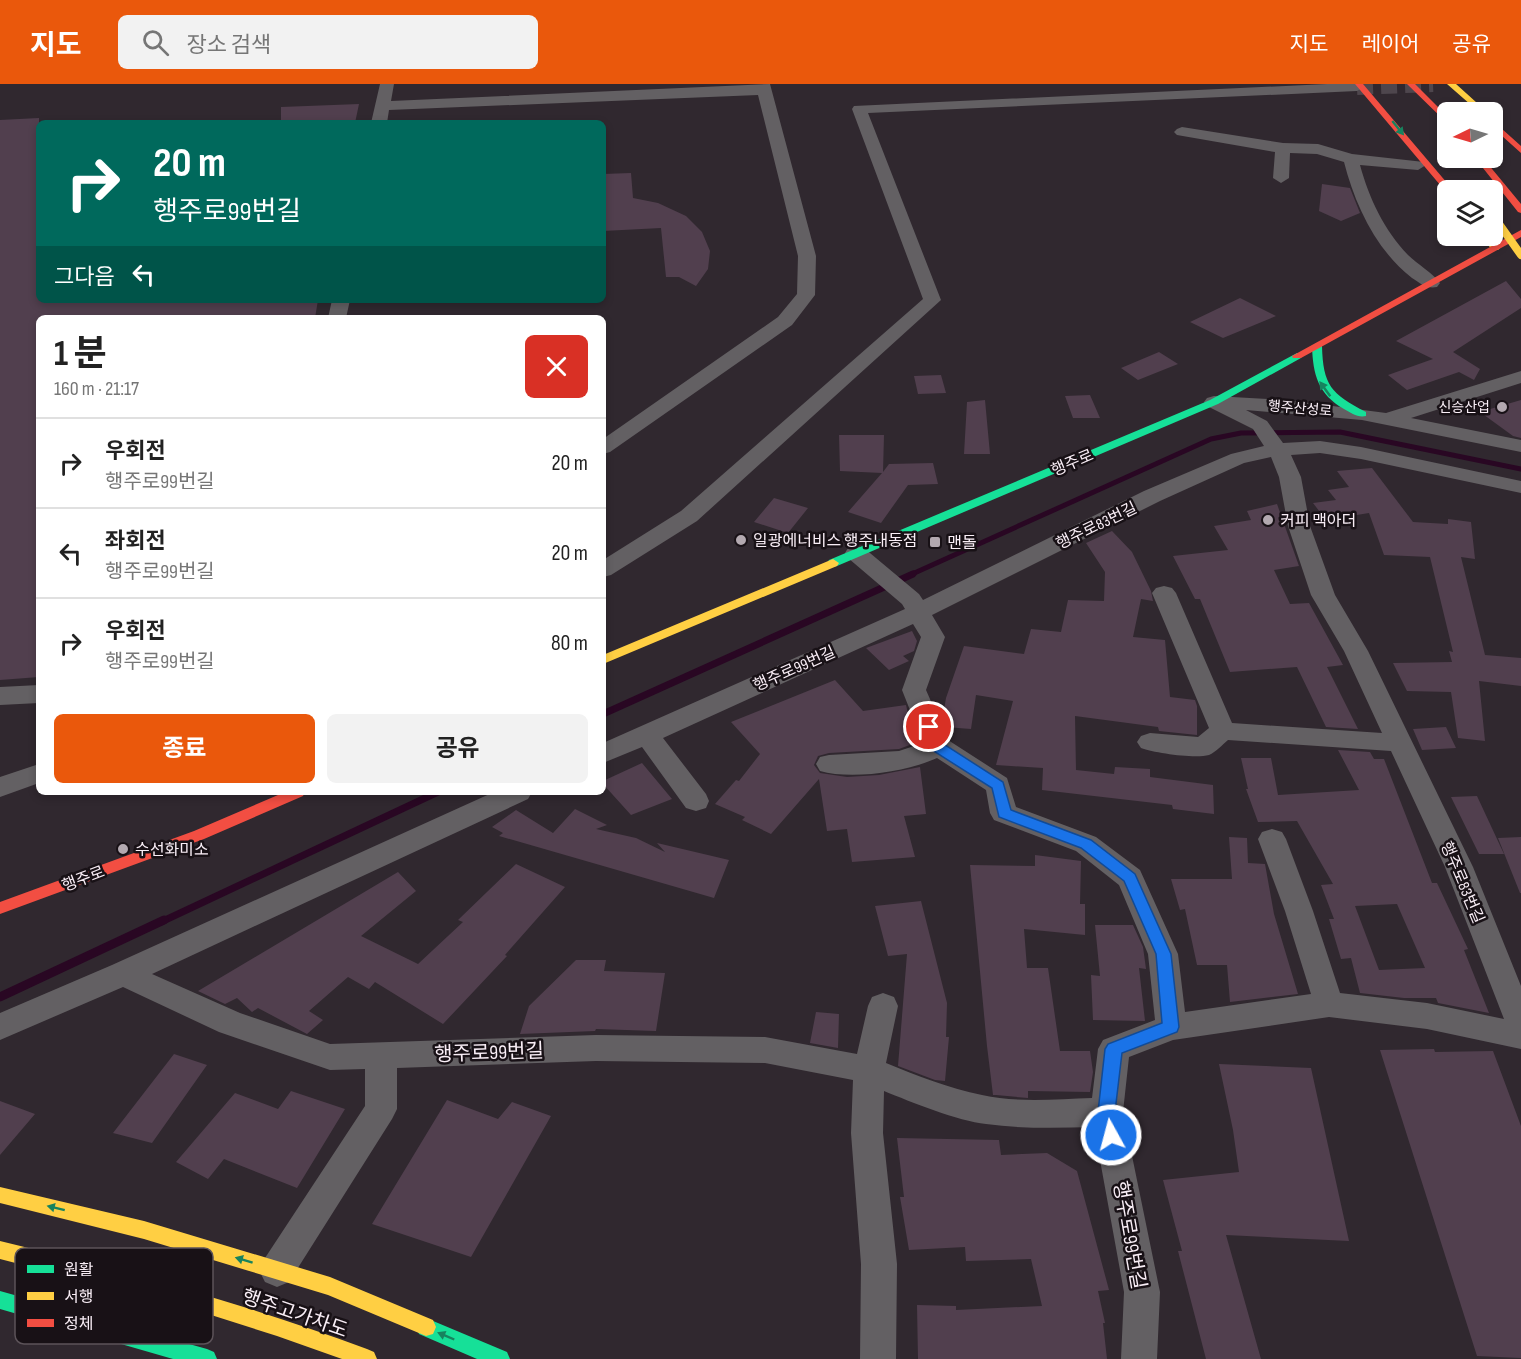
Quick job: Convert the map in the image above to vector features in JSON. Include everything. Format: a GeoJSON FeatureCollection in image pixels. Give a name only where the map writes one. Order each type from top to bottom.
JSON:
{"type":"FeatureCollection","features":[{"type":"Feature","properties":{"kind":"main road"},"geometry":{"type":"LineString","coordinates":[[1411,84],[1437,111]]}},
{"type":"Feature","properties":{"kind":"main road"},"geometry":{"type":"LineString","coordinates":[[1451,84],[1472,102]]}},
{"type":"Feature","properties":{"kind":"main road"},"geometry":{"type":"LineString","coordinates":[[1358,85],[1385,112],[1441,180]]}},
{"type":"Feature","properties":{"kind":"main road"},"geometry":{"type":"LineString","coordinates":[[1503,132],[1520,148]]}},
{"type":"Feature","properties":{"kind":"main road"},"geometry":{"type":"LineString","coordinates":[[1487,168],[1521,210]]}},
{"type":"Feature","properties":{"kind":"main road"},"geometry":{"type":"LineString","coordinates":[[1503,230],[1521,255]]}},
{"type":"Feature","properties":{"kind":"main road","name":"행주로"},"geometry":{"type":"LineString","coordinates":[[606,656],[864,560],[1214,402],[1521,233]]}},
{"type":"Feature","properties":{"kind":"main road"},"geometry":{"type":"LineString","coordinates":[[1317,346],[1316,372],[1325,392],[1335,401],[1362,414]]}},
{"type":"Feature","properties":{"kind":"main road","name":"행주로"},"geometry":{"type":"LineString","coordinates":[[0,908],[199,835],[291,795]]}},
{"type":"Feature","properties":{"kind":"main road"},"geometry":{"type":"LineString","coordinates":[[0,1195],[144,1230],[204,1248]]}},
{"type":"Feature","properties":{"kind":"main road","name":"행주고가차도"},"geometry":{"type":"LineString","coordinates":[[0,1250],[15,1254]]}},
{"type":"Feature","properties":{"kind":"main road"},"geometry":{"type":"LineString","coordinates":[[213,1251],[330,1286],[500,1359]]}},
{"type":"Feature","properties":{"kind":"main road"},"geometry":{"type":"LineString","coordinates":[[0,1300],[15,1304]]}},
{"type":"Feature","properties":{"kind":"main road","name":"행주고가차도"},"geometry":{"type":"LineString","coordinates":[[213,1306],[309,1335],[367,1359]]}},
{"type":"Feature","properties":{"kind":"main road"},"geometry":{"type":"LineString","coordinates":[[154,1344],[207,1359]]}},
{"type":"Feature","properties":{"kind":"street"},"geometry":{"type":"LineString","coordinates":[[380,120],[387,84]]}},
{"type":"Feature","properties":{"kind":"street"},"geometry":{"type":"LineString","coordinates":[[606,568],[688,516],[912,321],[932,300],[859,109],[1358,85]]}},
{"type":"Feature","properties":{"kind":"street"},"geometry":{"type":"LineString","coordinates":[[383,106],[764,87],[807,256],[806,295],[785,321],[606,445]]}},
{"type":"Feature","properties":{"kind":"street"},"geometry":{"type":"LineString","coordinates":[[1182,132],[1216,135],[1250,144],[1318,149],[1350,159],[1418,165]]}},
{"type":"Feature","properties":{"kind":"street"},"geometry":{"type":"LineString","coordinates":[[1281,178],[1283,148]]}},
{"type":"Feature","properties":{"kind":"street"},"geometry":{"type":"LineString","coordinates":[[1350,159],[1356,181],[1376,226],[1411,271],[1431,283]]}},
{"type":"Feature","properties":{"kind":"street","name":"행주산성로"},"geometry":{"type":"LineString","coordinates":[[1386,419],[1521,377]]}},
{"type":"Feature","properties":{"kind":"street"},"geometry":{"type":"LineString","coordinates":[[1214,402],[1260,425],[1277,450]]}},
{"type":"Feature","properties":{"kind":"street","name":"행주산성로"},"geometry":{"type":"LineString","coordinates":[[1214,402],[1287,406],[1362,414],[1521,446]]}},
{"type":"Feature","properties":{"kind":"street","name":"행주로83번길"},"geometry":{"type":"LineString","coordinates":[[915,606],[1238,458],[1277,450],[1320,447],[1360,453],[1521,487]]}},
{"type":"Feature","properties":{"kind":"street","name":"행주로83번길"},"geometry":{"type":"LineString","coordinates":[[1277,450],[1290,477],[1299,526],[1323,595],[1356,651],[1459,867],[1521,1024]]}},
{"type":"Feature","properties":{"kind":"street"},"geometry":{"type":"LineString","coordinates":[[864,560],[915,606],[933,637],[914,690],[937,746],[998,785],[1004,813],[1086,844],[1130,878],[1164,954],[1171,1027],[1329,1004],[1427,1016],[1521,1036]]}},
{"type":"Feature","properties":{"kind":"street"},"geometry":{"type":"LineString","coordinates":[[1164,592],[1222,731]]}},
{"type":"Feature","properties":{"kind":"street","name":"행주로99번길"},"geometry":{"type":"LineString","coordinates":[[606,753],[915,606]]}},
{"type":"Feature","properties":{"kind":"street"},"geometry":{"type":"LineString","coordinates":[[0,696],[36,694]]}},
{"type":"Feature","properties":{"kind":"street"},"geometry":{"type":"LineString","coordinates":[[1150,742],[1203,747],[1222,731],[1400,743]]}},
{"type":"Feature","properties":{"kind":"street"},"geometry":{"type":"LineString","coordinates":[[646,734],[696,801]]}},
{"type":"Feature","properties":{"kind":"street"},"geometry":{"type":"LineString","coordinates":[[829,764],[865,763],[923,756],[937,746]]}},
{"type":"Feature","properties":{"kind":"street"},"geometry":{"type":"LineString","coordinates":[[0,787],[36,774]]}},
{"type":"Feature","properties":{"kind":"street"},"geometry":{"type":"LineString","coordinates":[[0,1027],[123,974],[512,795]]}},
{"type":"Feature","properties":{"kind":"street"},"geometry":{"type":"LineString","coordinates":[[1272,839],[1299,910],[1329,1004]]}},
{"type":"Feature","properties":{"kind":"street","name":"행주로99번길"},"geometry":{"type":"LineString","coordinates":[[123,974],[230,1023],[330,1057],[596,1048],[765,1050],[868,1070],[915,1089],[984,1110],[1042,1114],[1107,1112]]}},
{"type":"Feature","properties":{"kind":"street"},"geometry":{"type":"LineString","coordinates":[[878,1359],[879,1264],[867,1133],[868,1070],[883,1006]]}},
{"type":"Feature","properties":{"kind":"street","name":"행주로99번길"},"geometry":{"type":"LineString","coordinates":[[1138,1359],[1142,1292],[1107,1112],[1114,1049],[1171,1027]]}},
{"type":"Feature","properties":{"kind":"street"},"geometry":{"type":"LineString","coordinates":[[277,1270],[381,1109],[381,1056]]}},
{"type":"Feature","properties":{"kind":"building"},"geometry":{"type":"Polygon","coordinates":[[[359,104],[356,120],[281,120],[281,107],[359,104]]]}},
{"type":"Feature","properties":{"kind":"building"},"geometry":{"type":"Polygon","coordinates":[[[39,118],[36,120],[36,303],[318,303],[316,315],[36,315],[36,677],[0,680],[0,120],[39,118]]]}},
{"type":"Feature","properties":{"kind":"building"},"geometry":{"type":"Polygon","coordinates":[[[631,173],[633,198],[658,203],[686,216],[702,232],[710,251],[708,269],[696,286],[679,277],[666,277],[661,228],[606,231],[606,174],[631,173]]]}},
{"type":"Feature","properties":{"kind":"building"},"geometry":{"type":"Polygon","coordinates":[[[1322,184],[1350,188],[1360,213],[1341,221],[1319,211],[1322,184]]]}},
{"type":"Feature","properties":{"kind":"building"},"geometry":{"type":"Polygon","coordinates":[[[1506,281],[1521,299],[1521,308],[1453,352],[1480,369],[1474,380],[1459,372],[1407,390],[1388,375],[1433,359],[1396,341],[1506,281]]]}},
{"type":"Feature","properties":{"kind":"building"},"geometry":{"type":"Polygon","coordinates":[[[1240,298],[1276,316],[1223,338],[1190,322],[1240,298]]]}},
{"type":"Feature","properties":{"kind":"building"},"geometry":{"type":"Polygon","coordinates":[[[1159,352],[1178,364],[1138,380],[1121,368],[1159,352]]]}},
{"type":"Feature","properties":{"kind":"building"},"geometry":{"type":"Polygon","coordinates":[[[941,375],[946,393],[918,394],[914,376],[941,375]]]}},
{"type":"Feature","properties":{"kind":"building"},"geometry":{"type":"Polygon","coordinates":[[[1090,395],[1100,418],[1073,418],[1065,396],[1090,395]]]}},
{"type":"Feature","properties":{"kind":"building"},"geometry":{"type":"Polygon","coordinates":[[[985,400],[990,454],[964,454],[967,402],[985,400]]]}},
{"type":"Feature","properties":{"kind":"building"},"geometry":{"type":"Polygon","coordinates":[[[1521,400],[1521,438],[1513,436],[1480,412],[1521,400]]]}},
{"type":"Feature","properties":{"kind":"building"},"geometry":{"type":"Polygon","coordinates":[[[839,435],[884,435],[883,472],[889,464],[933,463],[938,484],[908,485],[881,523],[848,512],[882,473],[840,471],[839,435]]]}},
{"type":"Feature","properties":{"kind":"building"},"geometry":{"type":"Polygon","coordinates":[[[1372,468],[1413,522],[1448,524],[1448,519],[1471,522],[1475,559],[1461,557],[1485,655],[1521,658],[1521,686],[1479,681],[1485,741],[1458,738],[1451,692],[1407,691],[1393,663],[1452,662],[1449,651],[1453,652],[1430,557],[1384,555],[1369,513],[1326,520],[1313,503],[1336,500],[1328,490],[1349,487],[1337,471],[1372,468]]]}},
{"type":"Feature","properties":{"kind":"building"},"geometry":{"type":"Polygon","coordinates":[[[774,498],[808,508],[788,533],[754,522],[774,498]]]}},
{"type":"Feature","properties":{"kind":"building"},"geometry":{"type":"Polygon","coordinates":[[[1277,504],[1299,566],[1274,570],[1290,604],[1309,603],[1343,665],[1327,667],[1358,729],[1326,727],[1297,667],[1230,672],[1200,599],[1195,599],[1173,556],[1228,550],[1214,526],[1251,520],[1247,511],[1277,504]]]}},
{"type":"Feature","properties":{"kind":"building"},"geometry":{"type":"Polygon","coordinates":[[[1112,531],[1132,552],[1151,591],[1153,601],[1141,599],[1133,637],[1165,640],[1170,697],[1195,700],[1197,735],[1159,731],[1158,727],[1075,716],[1076,770],[1114,774],[1115,767],[1150,769],[1150,777],[1213,785],[1214,814],[1173,809],[1172,805],[1042,790],[1043,768],[996,765],[1013,701],[976,695],[971,729],[945,727],[942,722],[946,698],[964,646],[1024,654],[1031,629],[1061,632],[1068,600],[1104,601],[1105,572],[1086,543],[1112,531]]]}},
{"type":"Feature","properties":{"kind":"building"},"geometry":{"type":"Polygon","coordinates":[[[912,631],[917,641],[914,651],[903,656],[909,661],[889,670],[866,648],[912,631]]]}},
{"type":"Feature","properties":{"kind":"building"},"geometry":{"type":"Polygon","coordinates":[[[835,680],[863,711],[906,705],[915,743],[899,749],[829,753],[818,756],[814,765],[820,773],[847,777],[879,775],[920,767],[926,814],[904,816],[915,857],[852,862],[847,829],[827,831],[819,779],[771,834],[742,820],[745,817],[715,804],[736,780],[739,781],[760,754],[731,722],[835,680]]]}},
{"type":"Feature","properties":{"kind":"building"},"geometry":{"type":"Polygon","coordinates":[[[1446,727],[1456,748],[1422,750],[1413,729],[1446,727]]]}},
{"type":"Feature","properties":{"kind":"building"},"geometry":{"type":"Polygon","coordinates":[[[1338,750],[1370,752],[1374,759],[1384,759],[1432,883],[1437,883],[1468,949],[1464,950],[1489,1013],[1438,1003],[1436,998],[1404,998],[1360,993],[1351,958],[1341,959],[1329,919],[1334,919],[1321,885],[1333,884],[1297,821],[1258,822],[1246,789],[1248,789],[1241,758],[1271,758],[1278,795],[1359,790],[1338,750]],[[1397,904],[1355,906],[1379,970],[1425,968],[1397,904]]]}},
{"type":"Feature","properties":{"kind":"building"},"geometry":{"type":"Polygon","coordinates":[[[642,763],[672,799],[631,815],[606,787],[606,780],[642,763]]]}},
{"type":"Feature","properties":{"kind":"building"},"geometry":{"type":"Polygon","coordinates":[[[1477,796],[1504,854],[1479,854],[1451,797],[1477,796]]]}},
{"type":"Feature","properties":{"kind":"building"},"geometry":{"type":"Polygon","coordinates":[[[575,809],[607,825],[596,829],[636,838],[665,852],[657,843],[729,860],[714,898],[499,836],[503,833],[492,827],[516,810],[553,833],[575,809]]]}},
{"type":"Feature","properties":{"kind":"building"},"geometry":{"type":"Polygon","coordinates":[[[1229,837],[1247,838],[1248,863],[1265,864],[1274,914],[1298,994],[1230,1002],[1227,965],[1197,965],[1185,909],[1180,910],[1171,879],[1232,879],[1229,837]]]}},
{"type":"Feature","properties":{"kind":"building"},"geometry":{"type":"Polygon","coordinates":[[[1521,837],[1521,893],[1520,893],[1498,838],[1521,837]]]}},
{"type":"Feature","properties":{"kind":"building"},"geometry":{"type":"Polygon","coordinates":[[[1035,855],[1081,861],[1080,904],[1085,904],[1085,935],[1024,929],[1027,968],[1048,968],[1060,1051],[1090,1051],[1093,1072],[1090,1092],[1028,1091],[1028,1098],[993,1095],[970,865],[1035,866],[1035,855]]]}},
{"type":"Feature","properties":{"kind":"building"},"geometry":{"type":"Polygon","coordinates":[[[516,864],[565,887],[505,955],[507,956],[443,1024],[375,982],[369,989],[348,977],[309,1011],[323,1020],[307,1034],[258,1008],[252,1012],[237,998],[225,1004],[198,991],[398,872],[416,891],[361,936],[418,964],[463,922],[458,920],[516,864]]]}},
{"type":"Feature","properties":{"kind":"building"},"geometry":{"type":"Polygon","coordinates":[[[921,901],[947,1003],[946,1037],[949,1037],[945,1081],[935,1080],[898,1066],[907,954],[888,956],[875,906],[921,901]]]}},
{"type":"Feature","properties":{"kind":"building"},"geometry":{"type":"Polygon","coordinates":[[[1095,925],[1133,925],[1143,947],[1146,969],[1139,968],[1145,1021],[1093,1020],[1091,975],[1100,976],[1095,925]]]}},
{"type":"Feature","properties":{"kind":"building"},"geometry":{"type":"Polygon","coordinates":[[[576,960],[606,960],[604,971],[665,973],[656,1031],[596,1029],[595,1031],[520,1034],[529,1006],[576,960]]]}},
{"type":"Feature","properties":{"kind":"building"},"geometry":{"type":"Polygon","coordinates":[[[816,1012],[839,1014],[838,1048],[810,1043],[816,1012]]]}},
{"type":"Feature","properties":{"kind":"building"},"geometry":{"type":"Polygon","coordinates":[[[1434,1049],[1435,1052],[1493,1051],[1521,1126],[1521,1358],[1477,1356],[1380,1050],[1434,1049]]]}},
{"type":"Feature","properties":{"kind":"building"},"geometry":{"type":"Polygon","coordinates":[[[174,1054],[207,1065],[152,1143],[113,1133],[174,1054]]]}},
{"type":"Feature","properties":{"kind":"building"},"geometry":{"type":"Polygon","coordinates":[[[1219,1064],[1311,1068],[1349,1241],[1226,1235],[1261,1359],[1206,1359],[1178,1251],[1182,1251],[1163,1180],[1239,1172],[1219,1064]]]}},
{"type":"Feature","properties":{"kind":"building"},"geometry":{"type":"Polygon","coordinates":[[[291,1091],[345,1109],[297,1188],[224,1159],[208,1179],[176,1162],[235,1093],[278,1109],[291,1091]]]}},
{"type":"Feature","properties":{"kind":"building"},"geometry":{"type":"Polygon","coordinates":[[[447,1100],[498,1119],[512,1102],[551,1116],[471,1257],[372,1224],[447,1100]]]}},
{"type":"Feature","properties":{"kind":"building"},"geometry":{"type":"Polygon","coordinates":[[[0,1101],[35,1114],[0,1155],[0,1101]]]}},
{"type":"Feature","properties":{"kind":"building"},"geometry":{"type":"Polygon","coordinates":[[[897,1138],[999,1140],[1001,1155],[1047,1153],[1077,1171],[1109,1290],[1098,1291],[1105,1323],[1103,1323],[1107,1359],[918,1359],[917,1305],[956,1306],[956,1310],[1042,1306],[1031,1259],[966,1261],[965,1247],[909,1250],[900,1197],[904,1197],[897,1138]]]}},
{"type":"Feature","properties":{"kind":"waterway"},"geometry":{"type":"LineString","coordinates":[[910,575],[1211,439],[1241,433],[1340,432],[1521,469]]}},
{"type":"Feature","properties":{"kind":"waterway"},"geometry":{"type":"LineString","coordinates":[[606,713],[913,574]]}},
{"type":"Feature","properties":{"kind":"waterway"},"geometry":{"type":"LineString","coordinates":[[161,922],[432,795]]}},
{"type":"Feature","properties":{"kind":"waterway"},"geometry":{"type":"LineString","coordinates":[[0,997],[164,920]]}},
{"type":"Feature","properties":{"kind":"tunnel"},"geometry":{"type":"LineString","coordinates":[[1357,87],[1433,84]]}},
{"type":"Feature","properties":{"kind":"traffic: fast"},"geometry":{"type":"LineString","coordinates":[[1317,346],[1319,372],[1326,389],[1339,402],[1362,414]]}},
{"type":"Feature","properties":{"kind":"traffic: fast"},"geometry":{"type":"LineString","coordinates":[[833,563],[1214,402],[1297,356]]}},
{"type":"Feature","properties":{"kind":"traffic: fast"},"geometry":{"type":"LineString","coordinates":[[0,1300],[15,1304]]}},
{"type":"Feature","properties":{"kind":"traffic: fast"},"geometry":{"type":"LineString","coordinates":[[426,1327],[500,1359]]}},
{"type":"Feature","properties":{"kind":"traffic: fast"},"geometry":{"type":"LineString","coordinates":[[154,1344],[207,1359]]}},
{"type":"Feature","properties":{"kind":"traffic: slow"},"geometry":{"type":"LineString","coordinates":[[1451,84],[1472,102]]}},
{"type":"Feature","properties":{"kind":"traffic: slow"},"geometry":{"type":"LineString","coordinates":[[1503,230],[1521,255]]}},
{"type":"Feature","properties":{"kind":"traffic: slow"},"geometry":{"type":"LineString","coordinates":[[606,659],[833,563]]}},
{"type":"Feature","properties":{"kind":"traffic: slow"},"geometry":{"type":"LineString","coordinates":[[0,1195],[144,1230],[204,1248]]}},
{"type":"Feature","properties":{"kind":"traffic: slow"},"geometry":{"type":"LineString","coordinates":[[0,1250],[15,1254]]}},
{"type":"Feature","properties":{"kind":"traffic: slow"},"geometry":{"type":"LineString","coordinates":[[213,1251],[330,1286],[426,1327]]}},
{"type":"Feature","properties":{"kind":"traffic: slow"},"geometry":{"type":"LineString","coordinates":[[213,1306],[277,1326],[367,1359]]}},
{"type":"Feature","properties":{"kind":"traffic: jam"},"geometry":{"type":"LineString","coordinates":[[1359,84],[1441,180]]}},
{"type":"Feature","properties":{"kind":"traffic: jam"},"geometry":{"type":"LineString","coordinates":[[1411,84],[1437,111]]}},
{"type":"Feature","properties":{"kind":"traffic: jam"},"geometry":{"type":"LineString","coordinates":[[1503,133],[1521,151]]}},
{"type":"Feature","properties":{"kind":"traffic: jam"},"geometry":{"type":"LineString","coordinates":[[1487,168],[1521,210]]}},
{"type":"Feature","properties":{"kind":"traffic: jam"},"geometry":{"type":"LineString","coordinates":[[1297,356],[1521,233]]}},
{"type":"Feature","properties":{"kind":"traffic: jam"},"geometry":{"type":"LineString","coordinates":[[0,908],[199,835],[291,795]]}},
{"type":"Feature","properties":{"kind":"place","name":"신승산업"},"geometry":{"type":"Point","coordinates":[1502,407]}},
{"type":"Feature","properties":{"kind":"place","name":"커피 맥아더"},"geometry":{"type":"Point","coordinates":[1268,520]}},
{"type":"Feature","properties":{"kind":"place","name":"일광에너비스 행주내동점"},"geometry":{"type":"Point","coordinates":[741,540]}},
{"type":"Feature","properties":{"kind":"place","name":"맨돌"},"geometry":{"type":"Point","coordinates":[935,542]}},
{"type":"Feature","properties":{"kind":"place","name":"수선화미소"},"geometry":{"type":"Point","coordinates":[123,849]}},
{"type":"Feature","properties":{"kind":"route"},"geometry":{"type":"LineString","coordinates":[[929,727],[937,746],[998,785],[1004,813],[1086,844],[1130,878],[1164,954],[1171,1027],[1114,1049],[1107,1112],[1111,1135]]}}]}
